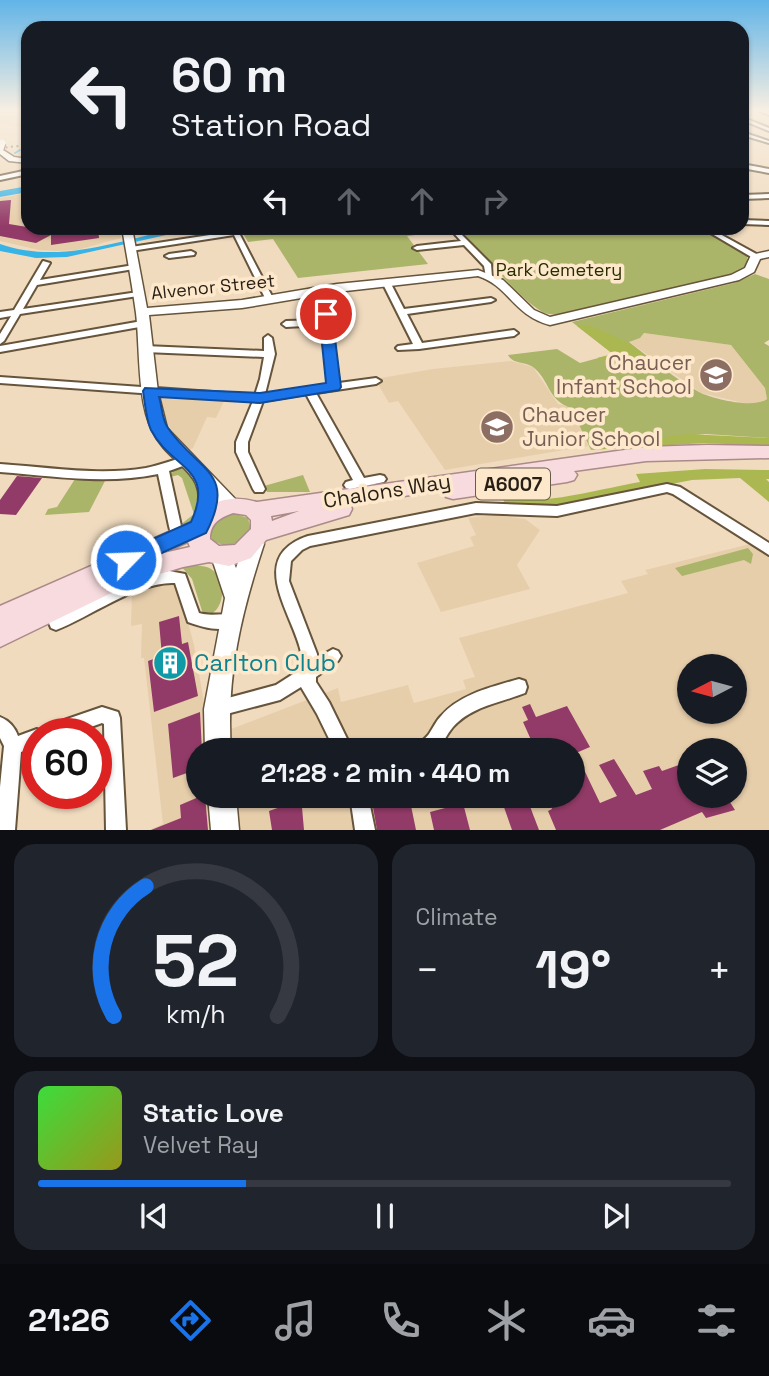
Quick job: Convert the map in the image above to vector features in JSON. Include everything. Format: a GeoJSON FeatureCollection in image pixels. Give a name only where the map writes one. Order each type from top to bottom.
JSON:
{"type":"FeatureCollection","features":[{"type":"Feature","properties":{"kind":"main road","name":"Chalons Way"},"geometry":{"type":"LineString","coordinates":[[257,499],[353,497],[531,468],[646,454],[769,452]]}},
{"type":"Feature","properties":{"kind":"main road","name":"Chalons Way"},"geometry":{"type":"LineString","coordinates":[[258,539],[332,511],[600,470],[689,462],[769,463]]}},
{"type":"Feature","properties":{"kind":"main road"},"geometry":{"type":"LineString","coordinates":[[0,618],[202,523],[212,512],[257,499],[262,520],[258,539],[239,553],[170,560],[152,566],[44,612],[0,635]]}},
{"type":"Feature","properties":{"kind":"main road"},"geometry":{"type":"LineString","coordinates":[[202,523],[199,542],[216,554]]}},
{"type":"Feature","properties":{"kind":"street"},"geometry":{"type":"LineString","coordinates":[[4,149],[21,157]]}},
{"type":"Feature","properties":{"kind":"street"},"geometry":{"type":"LineString","coordinates":[[749,167],[769,171]]}},
{"type":"Feature","properties":{"kind":"street"},"geometry":{"type":"LineString","coordinates":[[0,178],[21,174]]}},
{"type":"Feature","properties":{"kind":"street"},"geometry":{"type":"LineString","coordinates":[[749,196],[769,197]]}},
{"type":"Feature","properties":{"kind":"street"},"geometry":{"type":"LineString","coordinates":[[749,222],[769,223]]}},
{"type":"Feature","properties":{"kind":"street"},"geometry":{"type":"LineString","coordinates":[[216,235],[179,241],[129,239],[150,391],[159,429],[232,505]]}},
{"type":"Feature","properties":{"kind":"street"},"geometry":{"type":"LineString","coordinates":[[238,235],[270,300]]}},
{"type":"Feature","properties":{"kind":"street"},"geometry":{"type":"LineString","coordinates":[[459,235],[488,266],[489,275],[499,280],[532,315],[550,321],[735,278],[750,270],[756,256]]}},
{"type":"Feature","properties":{"kind":"street"},"geometry":{"type":"LineString","coordinates":[[718,235],[756,256],[769,254]]}},
{"type":"Feature","properties":{"kind":"street"},"geometry":{"type":"LineString","coordinates":[[169,256],[186,253],[179,241]]}},
{"type":"Feature","properties":{"kind":"street"},"geometry":{"type":"LineString","coordinates":[[417,248],[466,243]]}},
{"type":"Feature","properties":{"kind":"street"},"geometry":{"type":"LineString","coordinates":[[0,341],[46,263]]}},
{"type":"Feature","properties":{"kind":"street"},"geometry":{"type":"LineString","coordinates":[[36,283],[134,268]]}},
{"type":"Feature","properties":{"kind":"street","name":"Alvenor Street"},"geometry":{"type":"LineString","coordinates":[[142,318],[328,289],[473,273],[489,275]]}},
{"type":"Feature","properties":{"kind":"street"},"geometry":{"type":"LineString","coordinates":[[386,282],[418,346]]}},
{"type":"Feature","properties":{"kind":"street"},"geometry":{"type":"LineString","coordinates":[[0,315],[138,293]]}},
{"type":"Feature","properties":{"kind":"street"},"geometry":{"type":"LineString","coordinates":[[309,293],[325,311],[328,322],[334,387]]}},
{"type":"Feature","properties":{"kind":"street"},"geometry":{"type":"LineString","coordinates":[[401,312],[491,300]]}},
{"type":"Feature","properties":{"kind":"street"},"geometry":{"type":"LineString","coordinates":[[0,349],[142,318]]}},
{"type":"Feature","properties":{"kind":"street"},"geometry":{"type":"LineString","coordinates":[[286,324],[328,322]]}},
{"type":"Feature","properties":{"kind":"street"},"geometry":{"type":"LineString","coordinates":[[401,348],[514,333]]}},
{"type":"Feature","properties":{"kind":"street"},"geometry":{"type":"LineString","coordinates":[[257,499],[242,468],[242,442],[260,398],[270,354],[268,338]]}},
{"type":"Feature","properties":{"kind":"street"},"geometry":{"type":"LineString","coordinates":[[145,349],[270,354]]}},
{"type":"Feature","properties":{"kind":"street"},"geometry":{"type":"LineString","coordinates":[[0,380],[260,398],[376,381]]}},
{"type":"Feature","properties":{"kind":"street"},"geometry":{"type":"LineString","coordinates":[[309,390],[355,484],[380,479]]}},
{"type":"Feature","properties":{"kind":"street"},"geometry":{"type":"LineString","coordinates":[[0,468],[111,474],[163,470],[187,460]]}},
{"type":"Feature","properties":{"kind":"street"},"geometry":{"type":"LineString","coordinates":[[163,470],[177,506],[175,526]]}},
{"type":"Feature","properties":{"kind":"street"},"geometry":{"type":"LineString","coordinates":[[202,523],[209,504],[206,480]]}},
{"type":"Feature","properties":{"kind":"street"},"geometry":{"type":"LineString","coordinates":[[338,738],[308,684],[309,654],[285,593],[281,572],[285,559],[303,543],[358,529],[476,508],[557,512],[667,488],[676,490],[769,550]]}},
{"type":"Feature","properties":{"kind":"street"},"geometry":{"type":"LineString","coordinates":[[217,738],[216,709],[222,665],[236,598],[258,539]]}},
{"type":"Feature","properties":{"kind":"street"},"geometry":{"type":"LineString","coordinates":[[216,554],[236,598]]}},
{"type":"Feature","properties":{"kind":"street"},"geometry":{"type":"LineString","coordinates":[[56,624],[144,584],[168,577],[180,578],[193,617],[206,622],[232,621]]}},
{"type":"Feature","properties":{"kind":"street"},"geometry":{"type":"LineString","coordinates":[[216,709],[266,697],[308,674],[333,656]]}},
{"type":"Feature","properties":{"kind":"street"},"geometry":{"type":"LineString","coordinates":[[434,738],[450,718],[464,708],[489,696],[519,687]]}},
{"type":"Feature","properties":{"kind":"street"},"geometry":{"type":"LineString","coordinates":[[112,718],[116,830]]}},
{"type":"Feature","properties":{"kind":"street"},"geometry":{"type":"LineString","coordinates":[[0,725],[10,736],[13,746],[5,830]]}},
{"type":"Feature","properties":{"kind":"street"},"geometry":{"type":"LineString","coordinates":[[13,746],[21,743]]}},
{"type":"Feature","properties":{"kind":"street"},"geometry":{"type":"LineString","coordinates":[[223,808],[225,830]]}},
{"type":"Feature","properties":{"kind":"street"},"geometry":{"type":"LineString","coordinates":[[361,808],[365,830]]}},
{"type":"Feature","properties":{"kind":"shaded area"},"geometry":{"type":"Polygon","coordinates":[[[21,194],[21,235],[120,235],[121,238],[77,250],[56,251],[0,241],[0,198],[21,194]]]}},
{"type":"Feature","properties":{"kind":"shaded area","name":"Chaucer Infant School"},"geometry":{"type":"Polygon","coordinates":[[[644,333],[731,345],[765,388],[767,399],[760,404],[748,404],[701,393],[628,341],[640,338],[644,333]]]}},
{"type":"Feature","properties":{"kind":"shaded area","name":"Chaucer Junior School"},"geometry":{"type":"Polygon","coordinates":[[[511,361],[533,367],[558,404],[571,407],[588,446],[445,470],[398,401],[389,403],[375,379],[433,369],[511,361]]]}},
{"type":"Feature","properties":{"kind":"shaded area"},"geometry":{"type":"Polygon","coordinates":[[[157,395],[225,399],[216,418],[207,417],[193,448],[189,450],[166,424],[157,395]]]}},
{"type":"Feature","properties":{"kind":"shaded area"},"geometry":{"type":"Polygon","coordinates":[[[494,515],[525,519],[540,530],[517,565],[530,589],[441,612],[417,563],[474,546],[470,537],[476,535],[468,518],[494,515]]]}},
{"type":"Feature","properties":{"kind":"shaded area"},"geometry":{"type":"Polygon","coordinates":[[[750,544],[769,557],[769,830],[149,830],[163,824],[144,658],[141,658],[142,624],[131,626],[132,593],[170,582],[178,584],[194,645],[210,737],[338,688],[341,702],[408,685],[414,703],[466,689],[463,680],[475,677],[459,638],[628,593],[621,581],[648,574],[645,570],[750,544]]]}},
{"type":"Feature","properties":{"kind":"green space"},"geometry":{"type":"Polygon","coordinates":[[[244,235],[416,235],[407,236],[428,264],[298,278],[273,239],[248,242],[244,235]]]}},
{"type":"Feature","properties":{"kind":"green space","name":"Park Cemetery"},"geometry":{"type":"Polygon","coordinates":[[[465,235],[712,235],[742,251],[747,256],[748,264],[741,271],[729,276],[563,314],[541,311],[465,235]]]}},
{"type":"Feature","properties":{"kind":"green space"},"geometry":{"type":"Polygon","coordinates":[[[755,274],[769,279],[769,340],[764,343],[769,346],[769,438],[705,434],[601,445],[591,450],[571,408],[557,400],[539,372],[508,355],[557,349],[580,363],[613,354],[572,322],[734,283],[755,274]],[[644,333],[640,338],[629,342],[672,375],[705,395],[744,403],[767,399],[765,388],[731,345],[644,333]]]}},
{"type":"Feature","properties":{"kind":"green space"},"geometry":{"type":"Polygon","coordinates":[[[589,325],[631,345],[645,356],[649,363],[638,367],[597,358],[613,354],[577,326],[589,325]]]}},
{"type":"Feature","properties":{"kind":"green space"},"geometry":{"type":"Polygon","coordinates":[[[688,434],[769,438],[769,446],[705,443],[591,450],[601,445],[688,434]]]}},
{"type":"Feature","properties":{"kind":"green space"},"geometry":{"type":"Polygon","coordinates":[[[182,468],[202,485],[198,516],[183,529],[175,529],[194,514],[182,478],[178,475],[170,477],[173,471],[182,468]]]}},
{"type":"Feature","properties":{"kind":"green space"},"geometry":{"type":"Polygon","coordinates":[[[705,469],[769,470],[769,479],[766,479],[769,482],[769,502],[740,478],[692,480],[558,506],[506,504],[500,496],[555,498],[640,482],[636,474],[705,469]]]}},
{"type":"Feature","properties":{"kind":"green space"},"geometry":{"type":"Polygon","coordinates":[[[303,475],[310,492],[267,492],[264,486],[303,475]]]}},
{"type":"Feature","properties":{"kind":"green space"},"geometry":{"type":"Polygon","coordinates":[[[75,479],[106,479],[89,512],[45,515],[48,509],[57,507],[75,479]]]}},
{"type":"Feature","properties":{"kind":"green space"},"geometry":{"type":"Polygon","coordinates":[[[232,513],[248,518],[251,530],[233,544],[223,545],[212,539],[210,530],[220,517],[232,513]]]}},
{"type":"Feature","properties":{"kind":"green space"},"geometry":{"type":"Polygon","coordinates":[[[748,548],[753,554],[751,564],[744,560],[682,576],[675,568],[748,548]]]}},
{"type":"Feature","properties":{"kind":"green space"},"geometry":{"type":"Polygon","coordinates":[[[181,566],[209,568],[216,573],[222,585],[222,599],[211,614],[203,614],[192,579],[181,566]]]}},
{"type":"Feature","properties":{"kind":"water"},"geometry":{"type":"Polygon","coordinates":[[[150,235],[166,235],[67,257],[36,258],[0,251],[0,244],[45,252],[112,244],[150,235]]]}},
{"type":"Feature","properties":{"kind":"building"},"geometry":{"type":"Polygon","coordinates":[[[11,200],[9,224],[21,226],[21,235],[51,235],[36,243],[0,236],[0,201],[11,200]]]}},
{"type":"Feature","properties":{"kind":"building"},"geometry":{"type":"Polygon","coordinates":[[[51,235],[99,235],[99,238],[51,245],[51,235]]]}},
{"type":"Feature","properties":{"kind":"building"},"geometry":{"type":"Polygon","coordinates":[[[17,476],[42,478],[16,515],[0,514],[0,500],[17,476]]]}},
{"type":"Feature","properties":{"kind":"building"},"geometry":{"type":"Polygon","coordinates":[[[179,616],[182,644],[188,642],[198,696],[154,712],[148,661],[162,656],[159,622],[179,616]]]}},
{"type":"Feature","properties":{"kind":"building"},"geometry":{"type":"Polygon","coordinates":[[[530,704],[536,717],[567,706],[585,738],[530,738],[523,722],[528,720],[522,707],[530,704]]]}},
{"type":"Feature","properties":{"kind":"building"},"geometry":{"type":"Polygon","coordinates":[[[200,712],[201,738],[186,738],[186,773],[173,778],[168,724],[200,712]]]}},
{"type":"Feature","properties":{"kind":"building"},"geometry":{"type":"Polygon","coordinates":[[[614,759],[636,795],[652,789],[643,771],[659,766],[662,771],[677,766],[677,808],[735,810],[706,818],[702,812],[660,830],[556,830],[548,811],[585,808],[585,772],[600,803],[617,796],[599,765],[614,759]]]}},
{"type":"Feature","properties":{"kind":"building"},"geometry":{"type":"Polygon","coordinates":[[[186,802],[186,808],[206,808],[208,830],[151,830],[181,818],[180,805],[186,802]]]}},
{"type":"Feature","properties":{"kind":"building"},"geometry":{"type":"Polygon","coordinates":[[[278,808],[302,808],[304,830],[272,830],[269,811],[278,808]]]}},
{"type":"Feature","properties":{"kind":"building"},"geometry":{"type":"Polygon","coordinates":[[[373,808],[411,808],[416,830],[377,830],[373,808]]]}},
{"type":"Feature","properties":{"kind":"building"},"geometry":{"type":"Polygon","coordinates":[[[445,808],[464,808],[470,830],[434,830],[430,812],[445,808]]]}},
{"type":"Feature","properties":{"kind":"building"},"geometry":{"type":"Polygon","coordinates":[[[504,808],[531,808],[539,830],[512,830],[504,808]]]}},
{"type":"Feature","properties":{"kind":"waterway"},"geometry":{"type":"LineString","coordinates":[[15,153],[20,150]]}},
{"type":"Feature","properties":{"kind":"waterway"},"geometry":{"type":"LineString","coordinates":[[0,194],[21,190]]}},
{"type":"Feature","properties":{"kind":"place","name":"Chaucer Infant School"},"geometry":{"type":"Point","coordinates":[716,375]}},
{"type":"Feature","properties":{"kind":"place","name":"Chaucer Junior School"},"geometry":{"type":"Point","coordinates":[497,427]}},
{"type":"Feature","properties":{"kind":"place","name":"Carlton Club"},"geometry":{"type":"Point","coordinates":[170,663]}},
{"type":"Feature","properties":{"kind":"route"},"geometry":{"type":"LineString","coordinates":[[126,560],[199,528],[209,504],[206,480],[159,429],[150,391],[260,398],[334,387],[326,314]]}}]}
